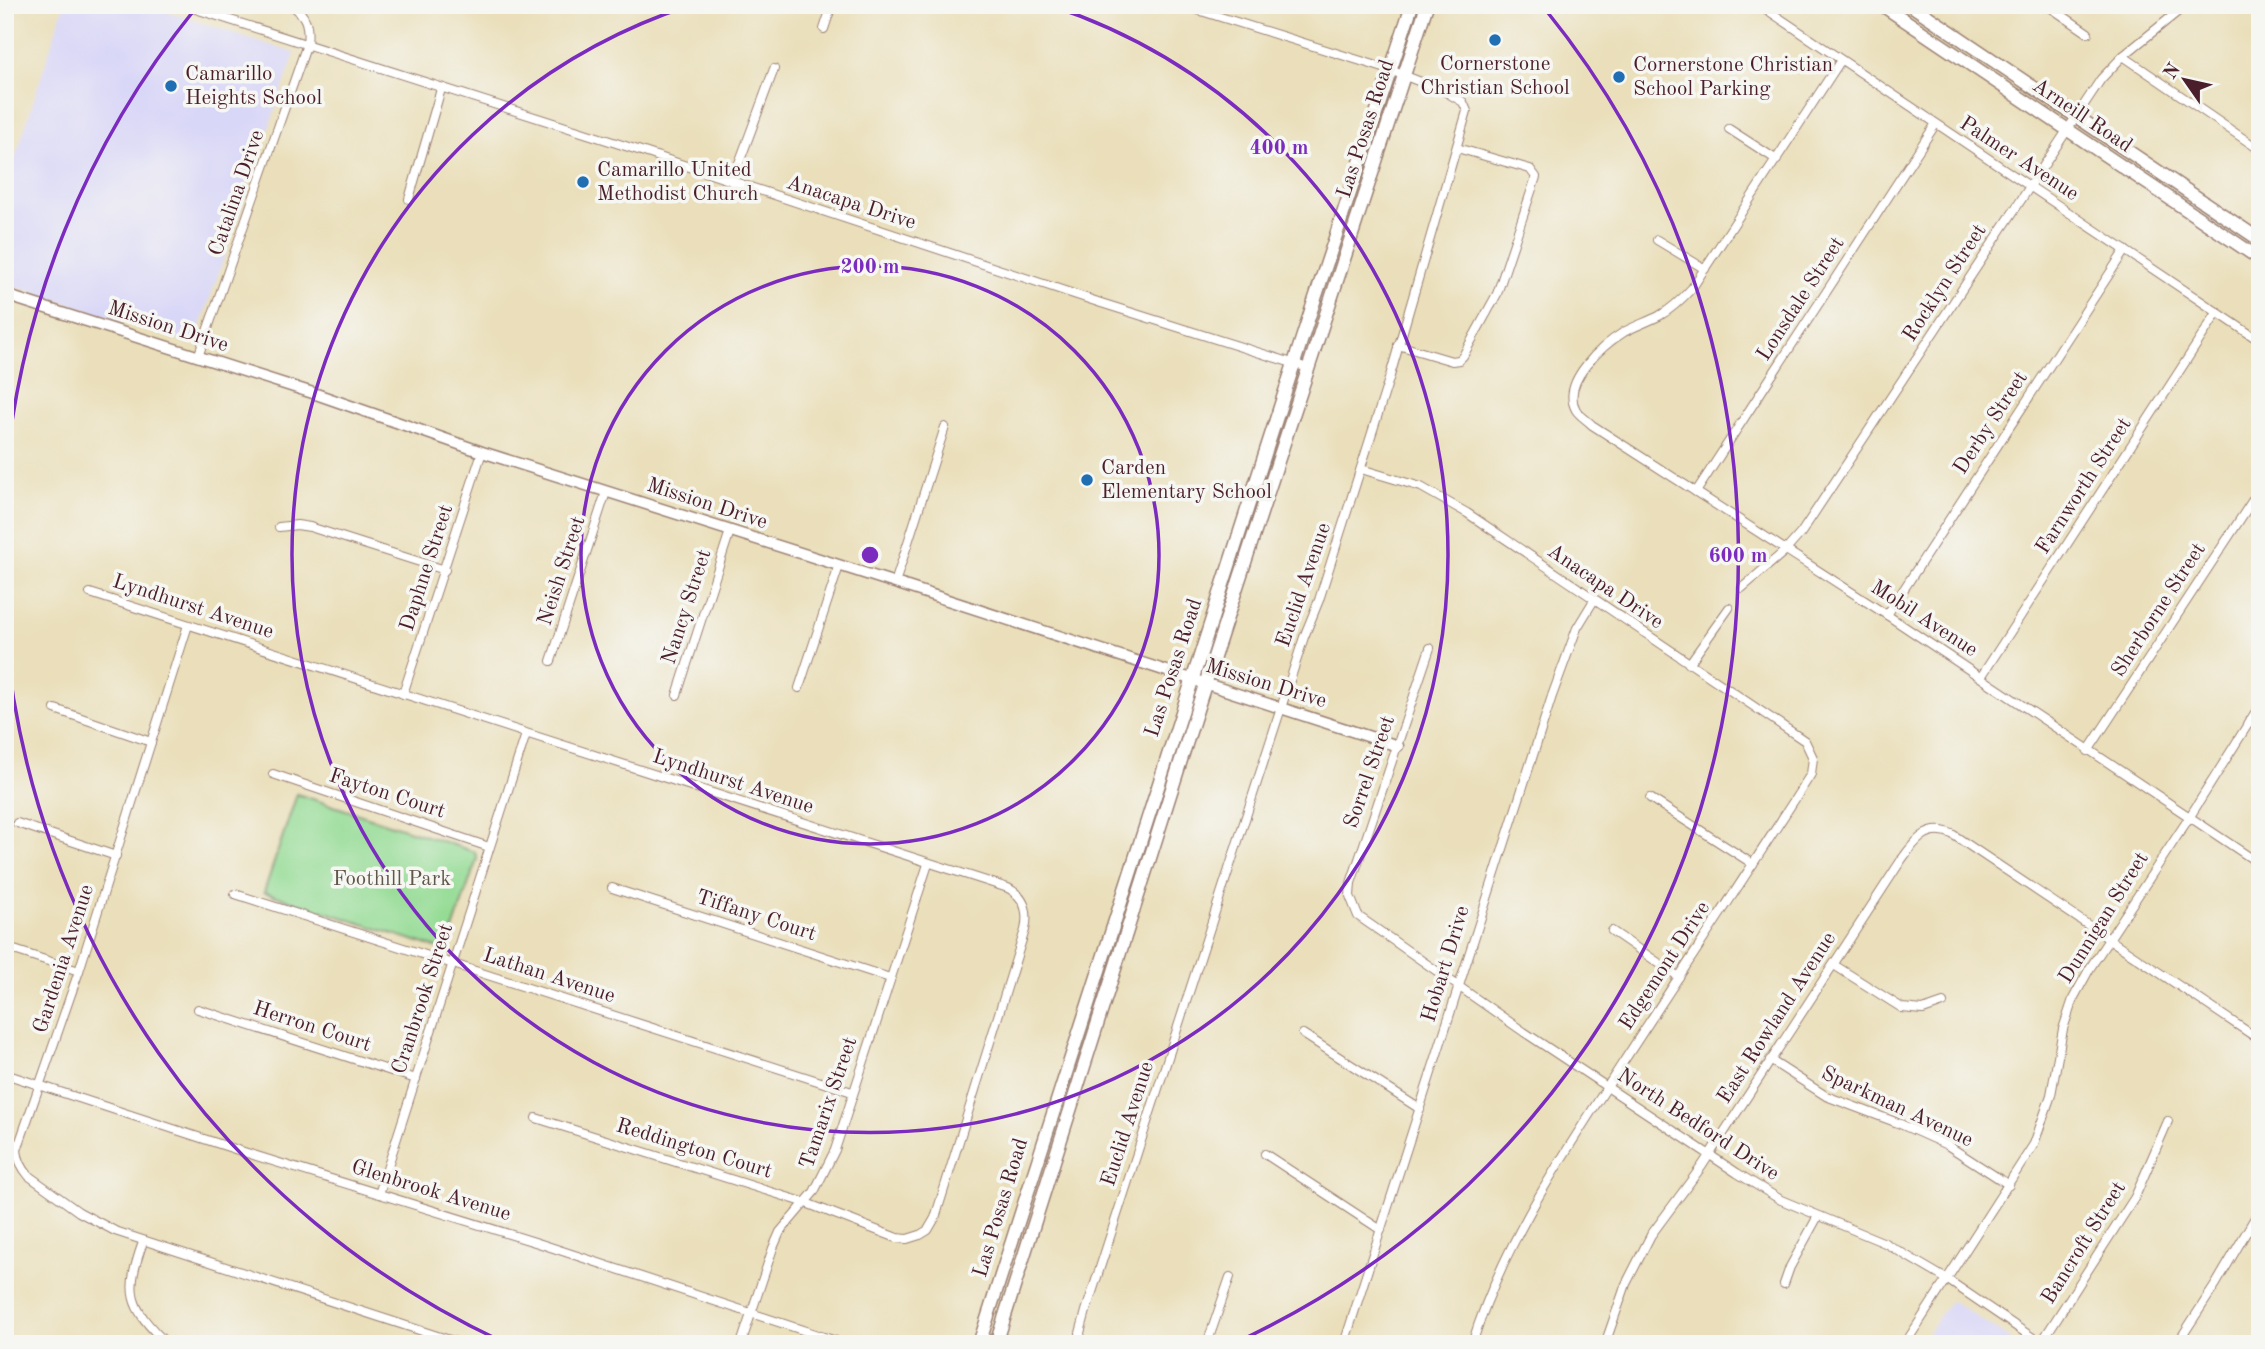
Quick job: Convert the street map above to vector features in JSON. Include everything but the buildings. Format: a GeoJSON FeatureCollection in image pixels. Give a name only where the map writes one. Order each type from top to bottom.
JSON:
{"type":"FeatureCollection","features":[{"type":"Feature","properties":{"kind":"main road","name":"Las Posas Road"},"geometry":{"type":"LineString","coordinates":[[979,1344],[1190,680],[1412,5]]}},
{"type":"Feature","properties":{"kind":"main road","name":"Las Posas Road"},"geometry":{"type":"LineString","coordinates":[[996,1344],[1427,5]]}},
{"type":"Feature","properties":{"kind":"main road","name":"Arneill Road"},"geometry":{"type":"LineString","coordinates":[[1882,5],[2260,259]]}},
{"type":"Feature","properties":{"kind":"main road","name":"Arneill Road"},"geometry":{"type":"LineString","coordinates":[[1911,5],[2260,240]]}},
{"type":"Feature","properties":{"kind":"street","name":"Anacapa Drive"},"geometry":{"type":"LineString","coordinates":[[183,5],[1308,368]]}},
{"type":"Feature","properties":{"kind":"street"},"geometry":{"type":"LineString","coordinates":[[291,5],[305,18],[309,27],[307,44]]}},
{"type":"Feature","properties":{"kind":"street"},"geometry":{"type":"LineString","coordinates":[[824,30],[832,5]]}},
{"type":"Feature","properties":{"kind":"street"},"geometry":{"type":"LineString","coordinates":[[1182,5],[1404,75]]}},
{"type":"Feature","properties":{"kind":"street","name":"Palmer Avenue"},"geometry":{"type":"LineString","coordinates":[[1760,5],[2260,341]]}},
{"type":"Feature","properties":{"kind":"street"},"geometry":{"type":"LineString","coordinates":[[2047,5],[2088,33]]}},
{"type":"Feature","properties":{"kind":"street","name":"Rocklyn Street"},"geometry":{"type":"LineString","coordinates":[[1742,588],[1786,550],[1807,523],[2101,79],[2123,57],[2186,5]]}},
{"type":"Feature","properties":{"kind":"street"},"geometry":{"type":"LineString","coordinates":[[2246,5],[2260,14]]}},
{"type":"Feature","properties":{"kind":"street","name":"Catalina Drive"},"geometry":{"type":"LineString","coordinates":[[198,357],[307,44]]}},
{"type":"Feature","properties":{"kind":"street"},"geometry":{"type":"LineString","coordinates":[[2123,57],[2260,149]]}},
{"type":"Feature","properties":{"kind":"street"},"geometry":{"type":"LineString","coordinates":[[1657,240],[1705,270],[1841,60]]}},
{"type":"Feature","properties":{"kind":"street"},"geometry":{"type":"LineString","coordinates":[[732,182],[774,69]]}},
{"type":"Feature","properties":{"kind":"street","name":"Euclid Avenue"},"geometry":{"type":"LineString","coordinates":[[1082,1342],[1080,1334],[1086,1311],[1361,469],[1467,111],[1465,105],[1444,91],[1404,75]]}},
{"type":"Feature","properties":{"kind":"street"},"geometry":{"type":"LineString","coordinates":[[409,199],[441,89]]}},
{"type":"Feature","properties":{"kind":"street","name":"Lonsdale Street"},"geometry":{"type":"LineString","coordinates":[[1696,492],[1935,125]]}},
{"type":"Feature","properties":{"kind":"street"},"geometry":{"type":"LineString","coordinates":[[1729,129],[1777,160]]}},
{"type":"Feature","properties":{"kind":"street"},"geometry":{"type":"LineString","coordinates":[[1398,345],[1452,361],[1463,356],[1497,294],[1536,177],[1530,169],[1457,148]]}},
{"type":"Feature","properties":{"kind":"street","name":"Derby Street"},"geometry":{"type":"LineString","coordinates":[[1887,615],[2125,250]]}},
{"type":"Feature","properties":{"kind":"street","name":"Mobil Avenue"},"geometry":{"type":"LineString","coordinates":[[1705,270],[1674,306],[1620,334],[1598,352],[1579,375],[1573,390],[1573,401],[1579,414],[1981,677],[2260,864]]}},
{"type":"Feature","properties":{"kind":"street","name":"Mission Drive"},"geometry":{"type":"LineString","coordinates":[[5,295],[316,394],[482,452],[1398,747]]}},
{"type":"Feature","properties":{"kind":"street","name":"Farnworth Street"},"geometry":{"type":"LineString","coordinates":[[1981,677],[2217,313]]}},
{"type":"Feature","properties":{"kind":"street"},"geometry":{"type":"LineString","coordinates":[[895,583],[945,427]]}},
{"type":"Feature","properties":{"kind":"street","name":"Daphne Street"},"geometry":{"type":"LineString","coordinates":[[403,694],[482,452]]}},
{"type":"Feature","properties":{"kind":"street","name":"Anacapa Drive"},"geometry":{"type":"LineString","coordinates":[[1361,469],[1421,487],[1446,499],[1805,741],[1813,758]]}},
{"type":"Feature","properties":{"kind":"street","name":"Sherborne Street"},"geometry":{"type":"LineString","coordinates":[[2088,751],[2260,489]]}},
{"type":"Feature","properties":{"kind":"street","name":"Neish Street"},"geometry":{"type":"LineString","coordinates":[[551,661],[606,492]]}},
{"type":"Feature","properties":{"kind":"street"},"geometry":{"type":"LineString","coordinates":[[279,527],[310,527],[445,570]]}},
{"type":"Feature","properties":{"kind":"street","name":"Nancy Street"},"geometry":{"type":"LineString","coordinates":[[677,695],[730,531]]}},
{"type":"Feature","properties":{"kind":"street"},"geometry":{"type":"LineString","coordinates":[[799,688],[839,566]]}},
{"type":"Feature","properties":{"kind":"street","name":"Lyndhurst Avenue"},"geometry":{"type":"LineString","coordinates":[[90,593],[1008,888],[1022,900],[1027,914],[1025,930],[936,1219],[928,1230],[920,1235]]}},
{"type":"Feature","properties":{"kind":"street","name":"Hobart Drive"},"geometry":{"type":"LineString","coordinates":[[1344,1344],[1457,986],[1568,650],[1577,628],[1594,600]]}},
{"type":"Feature","properties":{"kind":"street"},"geometry":{"type":"LineString","coordinates":[[1689,664],[1729,608]]}},
{"type":"Feature","properties":{"kind":"street","name":"Gardenia Avenue"},"geometry":{"type":"LineString","coordinates":[[188,625],[79,971],[17,1150],[22,1169],[95,1222],[143,1242],[461,1344]]}},
{"type":"Feature","properties":{"kind":"street","name":"Sorrel Street"},"geometry":{"type":"LineString","coordinates":[[1353,907],[1350,883],[1430,648]]}},
{"type":"Feature","properties":{"kind":"street","name":"Dunnigan Street"},"geometry":{"type":"LineString","coordinates":[[1905,1344],[2034,1144],[2051,1095],[2063,1030],[2073,999],[2090,968],[2260,705]]}},
{"type":"Feature","properties":{"kind":"street"},"geometry":{"type":"LineString","coordinates":[[55,709],[150,742]]}},
{"type":"Feature","properties":{"kind":"street","name":"Cranbrook Street"},"geometry":{"type":"LineString","coordinates":[[379,1194],[526,734]]}},
{"type":"Feature","properties":{"kind":"street","name":"Edgemont Drive"},"geometry":{"type":"LineString","coordinates":[[1472,1344],[1486,1300],[1524,1220],[1556,1165],[1811,775],[1813,758]]}},
{"type":"Feature","properties":{"kind":"street","name":"Fayton Court"},"geometry":{"type":"LineString","coordinates":[[273,774],[489,847]]}},
{"type":"Feature","properties":{"kind":"street"},"geometry":{"type":"LineString","coordinates":[[1650,797],[1753,864]]}},
{"type":"Feature","properties":{"kind":"street"},"geometry":{"type":"LineString","coordinates":[[17,823],[116,856]]}},
{"type":"Feature","properties":{"kind":"street","name":"East Rowland Avenue"},"geometry":{"type":"LineString","coordinates":[[1605,1344],[1637,1259],[1902,859],[1920,836],[1928,832],[1947,831],[2260,1040]]}},
{"type":"Feature","properties":{"kind":"street","name":"Tamarix Street"},"geometry":{"type":"LineString","coordinates":[[741,1344],[780,1232],[806,1203],[829,1165],[928,864]]}},
{"type":"Feature","properties":{"kind":"street","name":"Tiffany Court"},"geometry":{"type":"LineString","coordinates":[[612,888],[890,978]]}},
{"type":"Feature","properties":{"kind":"street","name":"Lathan Avenue"},"geometry":{"type":"LineString","coordinates":[[235,894],[852,1092]]}},
{"type":"Feature","properties":{"kind":"street","name":"North Bedford Drive"},"geometry":{"type":"LineString","coordinates":[[1353,907],[1359,916],[1378,932],[1769,1193],[1885,1243],[1948,1280],[2042,1343]]}},
{"type":"Feature","properties":{"kind":"street"},"geometry":{"type":"LineString","coordinates":[[1612,931],[1679,977]]}},
{"type":"Feature","properties":{"kind":"street"},"geometry":{"type":"LineString","coordinates":[[5,947],[79,971]]}},
{"type":"Feature","properties":{"kind":"street"},"geometry":{"type":"LineString","coordinates":[[1834,965],[1902,1008],[1923,1010],[1943,1003]]}},
{"type":"Feature","properties":{"kind":"street","name":"Herron Court"},"geometry":{"type":"LineString","coordinates":[[198,1009],[416,1079]]}},
{"type":"Feature","properties":{"kind":"street"},"geometry":{"type":"LineString","coordinates":[[1303,1034],[1420,1109]]}},
{"type":"Feature","properties":{"kind":"street","name":"Sparkman Avenue"},"geometry":{"type":"LineString","coordinates":[[1770,1060],[1826,1096],[1947,1145],[2009,1185]]}},
{"type":"Feature","properties":{"kind":"street","name":"Glenbrook Avenue"},"geometry":{"type":"LineString","coordinates":[[5,1074],[538,1243],[845,1344]]}},
{"type":"Feature","properties":{"kind":"street","name":"Reddington Court"},"geometry":{"type":"LineString","coordinates":[[536,1118],[806,1203],[897,1238],[907,1239],[920,1235]]}},
{"type":"Feature","properties":{"kind":"street","name":"Bancroft Street"},"geometry":{"type":"LineString","coordinates":[[2042,1343],[2136,1198],[2168,1121]]}},
{"type":"Feature","properties":{"kind":"street"},"geometry":{"type":"LineString","coordinates":[[1265,1154],[1381,1230]]}},
{"type":"Feature","properties":{"kind":"street"},"geometry":{"type":"LineString","coordinates":[[2177,1344],[2260,1209]]}},
{"type":"Feature","properties":{"kind":"street"},"geometry":{"type":"LineString","coordinates":[[1784,1284],[1790,1267],[1818,1216]]}},
{"type":"Feature","properties":{"kind":"street"},"geometry":{"type":"LineString","coordinates":[[143,1242],[134,1273],[132,1294],[142,1318],[167,1344]]}},
{"type":"Feature","properties":{"kind":"street"},"geometry":{"type":"LineString","coordinates":[[1207,1344],[1230,1277]]}},
{"type":"Feature","properties":{"kind":"shaded area"},"geometry":{"type":"Polygon","coordinates":[[[64,5],[146,5],[295,53],[194,344],[5,283],[5,190],[64,5]]]}},
{"type":"Feature","properties":{"kind":"shaded area"},"geometry":{"type":"Polygon","coordinates":[[[1951,1301],[1954,1302],[2017,1344],[1921,1344],[1951,1301]]]}},
{"type":"Feature","properties":{"kind":"green space","name":"Foothill Park"},"geometry":{"type":"Polygon","coordinates":[[[297,794],[475,852],[477,859],[447,947],[440,949],[264,892],[297,794]]]}},
{"type":"Feature","properties":{"kind":"place","name":"Cornerstone Christian School"},"geometry":{"type":"Point","coordinates":[1495,40]}},
{"type":"Feature","properties":{"kind":"place","name":"Cornerstone Christian School Parking"},"geometry":{"type":"Point","coordinates":[1619,77]}},
{"type":"Feature","properties":{"kind":"place","name":"Camarillo Heights School"},"geometry":{"type":"Point","coordinates":[171,86]}},
{"type":"Feature","properties":{"kind":"place","name":"Camarillo United Methodist Church"},"geometry":{"type":"Point","coordinates":[583,182]}},
{"type":"Feature","properties":{"kind":"place","name":"Carden Elementary School"},"geometry":{"type":"Point","coordinates":[1087,480]}}]}
